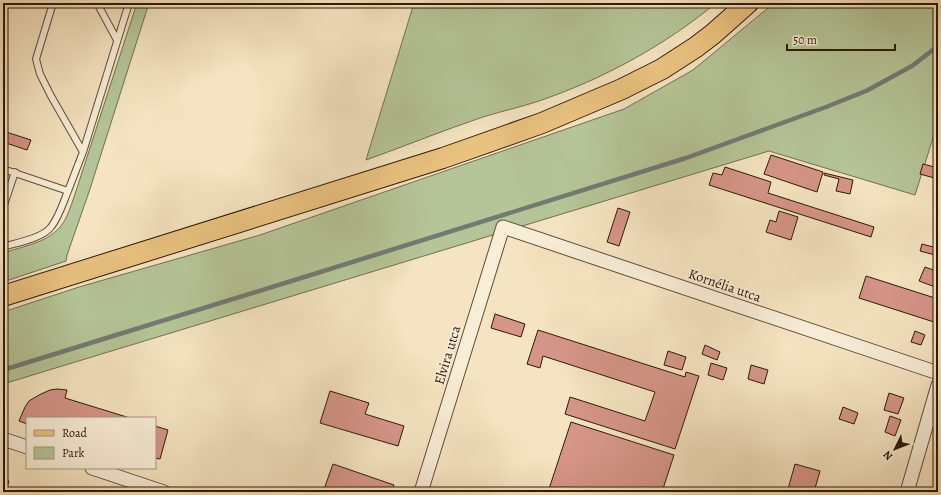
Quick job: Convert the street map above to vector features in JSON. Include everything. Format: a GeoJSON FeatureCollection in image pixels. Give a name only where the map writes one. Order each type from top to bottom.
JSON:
{"type":"FeatureCollection","features":[{"type":"Feature","properties":{"kind":"main road"},"geometry":{"type":"LineString","coordinates":[[3,296],[443,158],[542,123],[622,89],[662,69],[707,39],[748,3]]}},
{"type":"Feature","properties":{"kind":"street","name":"Kornélia utca"},"geometry":{"type":"LineString","coordinates":[[503,227],[938,373]]}},
{"type":"Feature","properties":{"kind":"street","name":"Elvira utca"},"geometry":{"type":"LineString","coordinates":[[422,492],[503,227]]}},
{"type":"Feature","properties":{"kind":"street"},"geometry":{"type":"LineString","coordinates":[[907,492],[938,385]]}},
{"type":"Feature","properties":{"kind":"street"},"geometry":{"type":"LineString","coordinates":[[3,439],[26,447]]}},
{"type":"Feature","properties":{"kind":"street"},"geometry":{"type":"LineString","coordinates":[[95,469],[164,492]]}},
{"type":"Feature","properties":{"kind":"lane"},"geometry":{"type":"LineString","coordinates":[[53,3],[36,59],[40,74],[51,96],[83,152]]}},
{"type":"Feature","properties":{"kind":"lane"},"geometry":{"type":"LineString","coordinates":[[97,3],[117,40]]}},
{"type":"Feature","properties":{"kind":"lane"},"geometry":{"type":"LineString","coordinates":[[3,247],[41,235],[51,228],[58,216],[83,152],[129,3]]}},
{"type":"Feature","properties":{"kind":"lane"},"geometry":{"type":"LineString","coordinates":[[3,169],[68,191]]}},
{"type":"Feature","properties":{"kind":"lane"},"geometry":{"type":"LineString","coordinates":[[3,208],[15,172]]}},
{"type":"Feature","properties":{"kind":"green space"},"geometry":{"type":"Polygon","coordinates":[[[137,3],[149,3],[66,261],[3,282],[3,253],[39,242],[47,238],[61,226],[66,218],[137,3]]]}},
{"type":"Feature","properties":{"kind":"green space"},"geometry":{"type":"Polygon","coordinates":[[[414,3],[716,3],[696,19],[654,47],[609,72],[539,101],[468,122],[366,160],[414,3]]]}},
{"type":"Feature","properties":{"kind":"green space"},"geometry":{"type":"Polygon","coordinates":[[[774,3],[938,3],[938,122],[915,195],[769,151],[3,384],[3,312],[79,287],[260,235],[624,109],[693,70],[774,3]]]}},
{"type":"Feature","properties":{"kind":"building"},"geometry":{"type":"Polygon","coordinates":[[[3,131],[31,140],[27,150],[3,142],[3,131]]]}},
{"type":"Feature","properties":{"kind":"building"},"geometry":{"type":"Polygon","coordinates":[[[771,155],[823,172],[817,192],[764,174],[771,155]]]}},
{"type":"Feature","properties":{"kind":"building"},"geometry":{"type":"Polygon","coordinates":[[[923,164],[938,168],[938,179],[920,174],[923,164]]]}},
{"type":"Feature","properties":{"kind":"building"},"geometry":{"type":"Polygon","coordinates":[[[725,167],[771,182],[768,193],[874,227],[871,237],[709,185],[713,173],[722,175],[725,167]]]}},
{"type":"Feature","properties":{"kind":"building"},"geometry":{"type":"Polygon","coordinates":[[[824,173],[853,180],[850,194],[836,191],[839,179],[824,175],[824,173]]]}},
{"type":"Feature","properties":{"kind":"building"},"geometry":{"type":"Polygon","coordinates":[[[618,208],[630,212],[619,246],[607,242],[618,208]]]}},
{"type":"Feature","properties":{"kind":"building"},"geometry":{"type":"Polygon","coordinates":[[[779,211],[798,217],[791,240],[766,232],[770,220],[776,222],[779,211]]]}},
{"type":"Feature","properties":{"kind":"building"},"geometry":{"type":"Polygon","coordinates":[[[922,244],[937,248],[935,255],[920,251],[922,244]]]}},
{"type":"Feature","properties":{"kind":"building"},"geometry":{"type":"Polygon","coordinates":[[[925,267],[936,271],[935,274],[938,275],[938,288],[919,281],[925,267]]]}},
{"type":"Feature","properties":{"kind":"building"},"geometry":{"type":"Polygon","coordinates":[[[866,276],[938,299],[938,310],[934,322],[859,298],[866,276]]]}},
{"type":"Feature","properties":{"kind":"building"},"geometry":{"type":"Polygon","coordinates":[[[495,314],[525,324],[521,337],[491,328],[495,314]]]}},
{"type":"Feature","properties":{"kind":"building"},"geometry":{"type":"Polygon","coordinates":[[[538,330],[685,377],[686,372],[699,376],[675,449],[565,414],[570,397],[645,421],[655,392],[543,356],[540,368],[527,364],[538,330]]]}},
{"type":"Feature","properties":{"kind":"building"},"geometry":{"type":"Polygon","coordinates":[[[915,331],[925,335],[921,345],[911,342],[915,331]]]}},
{"type":"Feature","properties":{"kind":"building"},"geometry":{"type":"Polygon","coordinates":[[[705,345],[720,352],[717,360],[702,354],[705,345]]]}},
{"type":"Feature","properties":{"kind":"building"},"geometry":{"type":"Polygon","coordinates":[[[668,351],[686,357],[682,370],[664,365],[668,351]]]}},
{"type":"Feature","properties":{"kind":"building"},"geometry":{"type":"Polygon","coordinates":[[[711,363],[727,368],[723,380],[708,375],[711,363]]]}},
{"type":"Feature","properties":{"kind":"building"},"geometry":{"type":"Polygon","coordinates":[[[751,365],[768,370],[764,384],[748,379],[751,365]]]}},
{"type":"Feature","properties":{"kind":"building"},"geometry":{"type":"Polygon","coordinates":[[[50,390],[67,390],[65,398],[127,417],[26,417],[26,424],[19,421],[29,401],[50,390]]]}},
{"type":"Feature","properties":{"kind":"building"},"geometry":{"type":"Polygon","coordinates":[[[330,391],[369,403],[365,414],[404,426],[398,446],[320,423],[330,391]]]}},
{"type":"Feature","properties":{"kind":"building"},"geometry":{"type":"Polygon","coordinates":[[[889,393],[904,398],[898,414],[884,410],[889,393]]]}},
{"type":"Feature","properties":{"kind":"building"},"geometry":{"type":"Polygon","coordinates":[[[843,407],[858,413],[854,424],[839,419],[843,407]]]}},
{"type":"Feature","properties":{"kind":"building"},"geometry":{"type":"Polygon","coordinates":[[[890,416],[901,420],[895,436],[885,432],[890,416]]]}},
{"type":"Feature","properties":{"kind":"building"},"geometry":{"type":"Polygon","coordinates":[[[571,422],[674,455],[662,492],[558,492],[549,489],[571,422]]]}},
{"type":"Feature","properties":{"kind":"building"},"geometry":{"type":"Polygon","coordinates":[[[156,426],[168,430],[160,459],[156,458],[156,426]]]}},
{"type":"Feature","properties":{"kind":"building"},"geometry":{"type":"Polygon","coordinates":[[[333,464],[394,485],[392,492],[323,492],[333,464]]]}},
{"type":"Feature","properties":{"kind":"building"},"geometry":{"type":"Polygon","coordinates":[[[795,464],[820,471],[814,492],[801,492],[788,489],[795,464]]]}},
{"type":"Feature","properties":{"kind":"building"},"geometry":{"type":"Polygon","coordinates":[[[3,479],[9,481],[5,492],[3,492],[3,479]]]}},
{"type":"Feature","properties":{"kind":"waterway"},"geometry":{"type":"LineString","coordinates":[[3,370],[686,158],[866,91],[912,66],[938,46]]}}]}
